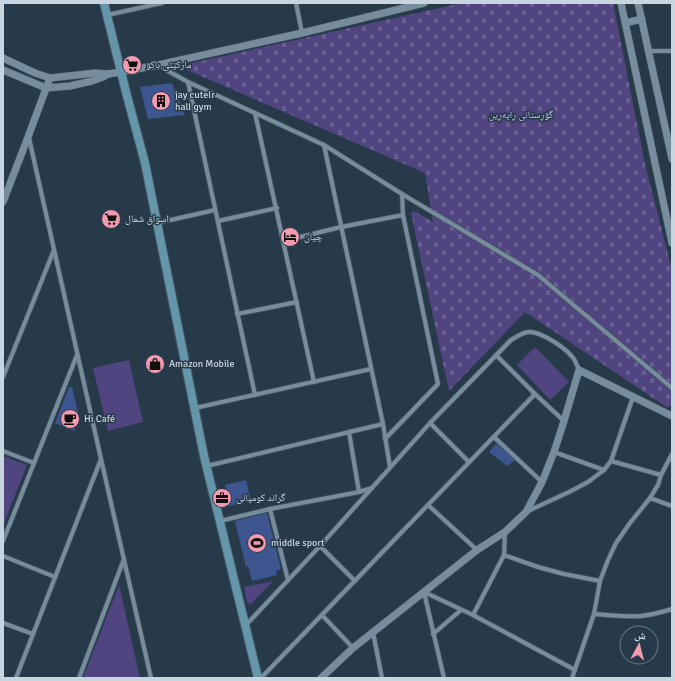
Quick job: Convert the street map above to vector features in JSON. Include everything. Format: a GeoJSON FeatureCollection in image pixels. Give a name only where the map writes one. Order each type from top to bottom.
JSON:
{"type":"FeatureCollection","features":[{"type":"Feature","properties":{"kind":"main road"},"geometry":{"type":"LineString","coordinates":[[104,3],[145,163],[207,466],[245,626],[260,678]]}},
{"type":"Feature","properties":{"kind":"street"},"geometry":{"type":"LineString","coordinates":[[107,15],[162,3]]}},
{"type":"Feature","properties":{"kind":"street"},"geometry":{"type":"LineString","coordinates":[[296,3],[302,33]]}},
{"type":"Feature","properties":{"kind":"street"},"geometry":{"type":"LineString","coordinates":[[3,58],[35,73],[50,78],[95,73],[108,74],[158,65],[302,33],[424,3]]}},
{"type":"Feature","properties":{"kind":"street"},"geometry":{"type":"LineString","coordinates":[[621,3],[672,243]]}},
{"type":"Feature","properties":{"kind":"street"},"geometry":{"type":"LineString","coordinates":[[638,3],[672,159]]}},
{"type":"Feature","properties":{"kind":"street"},"geometry":{"type":"LineString","coordinates":[[625,23],[642,19]]}},
{"type":"Feature","properties":{"kind":"street"},"geometry":{"type":"LineString","coordinates":[[648,51],[672,51]]}},
{"type":"Feature","properties":{"kind":"street"},"geometry":{"type":"LineString","coordinates":[[158,65],[188,82],[324,145],[402,194],[538,275],[672,388]]}},
{"type":"Feature","properties":{"kind":"street"},"geometry":{"type":"LineString","coordinates":[[3,70],[46,88],[84,83],[97,80],[108,74]]}},
{"type":"Feature","properties":{"kind":"street"},"geometry":{"type":"LineString","coordinates":[[3,202],[50,78]]}},
{"type":"Feature","properties":{"kind":"street"},"geometry":{"type":"LineString","coordinates":[[188,82],[255,395]]}},
{"type":"Feature","properties":{"kind":"street"},"geometry":{"type":"LineString","coordinates":[[255,114],[277,208],[314,382]]}},
{"type":"Feature","properties":{"kind":"street"},"geometry":{"type":"LineString","coordinates":[[28,136],[151,678]]}},
{"type":"Feature","properties":{"kind":"street"},"geometry":{"type":"LineString","coordinates":[[324,145],[383,424],[390,467]]}},
{"type":"Feature","properties":{"kind":"street"},"geometry":{"type":"LineString","coordinates":[[385,439],[438,384],[403,215],[402,194]]}},
{"type":"Feature","properties":{"kind":"street"},"geometry":{"type":"LineString","coordinates":[[218,221],[277,208]]}},
{"type":"Feature","properties":{"kind":"street"},"geometry":{"type":"LineString","coordinates":[[157,223],[215,210]]}},
{"type":"Feature","properties":{"kind":"street"},"geometry":{"type":"LineString","coordinates":[[284,241],[341,227],[403,215]]}},
{"type":"Feature","properties":{"kind":"street"},"geometry":{"type":"LineString","coordinates":[[3,377],[54,250]]}},
{"type":"Feature","properties":{"kind":"street"},"geometry":{"type":"LineString","coordinates":[[237,314],[297,302]]}},
{"type":"Feature","properties":{"kind":"street"},"geometry":{"type":"LineString","coordinates":[[245,626],[320,546],[430,423],[511,340],[526,332],[534,332],[542,335],[568,353],[574,358],[579,370],[554,452],[542,482],[526,512],[505,532],[477,550],[372,632],[322,678]]}},
{"type":"Feature","properties":{"kind":"street"},"geometry":{"type":"LineString","coordinates":[[3,541],[77,354]]}},
{"type":"Feature","properties":{"kind":"street"},"geometry":{"type":"LineString","coordinates":[[496,355],[564,421]]}},
{"type":"Feature","properties":{"kind":"street"},"geometry":{"type":"LineString","coordinates":[[195,408],[371,369]]}},
{"type":"Feature","properties":{"kind":"street"},"geometry":{"type":"LineString","coordinates":[[579,370],[672,416]]}},
{"type":"Feature","properties":{"kind":"street"},"geometry":{"type":"LineString","coordinates":[[260,678],[535,394]]}},
{"type":"Feature","properties":{"kind":"street"},"geometry":{"type":"LineString","coordinates":[[526,512],[588,482],[612,462],[633,397]]}},
{"type":"Feature","properties":{"kind":"street"},"geometry":{"type":"LineString","coordinates":[[430,423],[469,462]]}},
{"type":"Feature","properties":{"kind":"street"},"geometry":{"type":"LineString","coordinates":[[207,466],[383,424]]}},
{"type":"Feature","properties":{"kind":"street"},"geometry":{"type":"LineString","coordinates":[[349,432],[359,492]]}},
{"type":"Feature","properties":{"kind":"street"},"geometry":{"type":"LineString","coordinates":[[494,437],[542,482]]}},
{"type":"Feature","properties":{"kind":"street"},"geometry":{"type":"LineString","coordinates":[[3,451],[34,463]]}},
{"type":"Feature","properties":{"kind":"street"},"geometry":{"type":"LineString","coordinates":[[554,452],[604,470]]}},
{"type":"Feature","properties":{"kind":"street"},"geometry":{"type":"LineString","coordinates":[[572,678],[594,614],[600,581],[608,560],[616,543],[658,485],[661,475],[672,454]]}},
{"type":"Feature","properties":{"kind":"street"},"geometry":{"type":"LineString","coordinates":[[16,678],[101,459]]}},
{"type":"Feature","properties":{"kind":"street"},"geometry":{"type":"LineString","coordinates":[[612,462],[661,475]]}},
{"type":"Feature","properties":{"kind":"street"},"geometry":{"type":"LineString","coordinates":[[220,521],[359,492],[373,487]]}},
{"type":"Feature","properties":{"kind":"street"},"geometry":{"type":"LineString","coordinates":[[650,498],[672,506]]}},
{"type":"Feature","properties":{"kind":"street"},"geometry":{"type":"LineString","coordinates":[[428,505],[477,550]]}},
{"type":"Feature","properties":{"kind":"street"},"geometry":{"type":"LineString","coordinates":[[270,510],[288,580]]}},
{"type":"Feature","properties":{"kind":"street"},"geometry":{"type":"LineString","coordinates":[[473,615],[504,555],[505,532]]}},
{"type":"Feature","properties":{"kind":"street"},"geometry":{"type":"LineString","coordinates":[[320,546],[355,581]]}},
{"type":"Feature","properties":{"kind":"street"},"geometry":{"type":"LineString","coordinates":[[504,555],[538,567],[600,581]]}},
{"type":"Feature","properties":{"kind":"street"},"geometry":{"type":"LineString","coordinates":[[3,556],[55,577]]}},
{"type":"Feature","properties":{"kind":"street"},"geometry":{"type":"LineString","coordinates":[[79,678],[124,558]]}},
{"type":"Feature","properties":{"kind":"street"},"geometry":{"type":"LineString","coordinates":[[424,592],[473,615],[574,670]]}},
{"type":"Feature","properties":{"kind":"street"},"geometry":{"type":"LineString","coordinates":[[424,592],[444,678]]}},
{"type":"Feature","properties":{"kind":"street"},"geometry":{"type":"LineString","coordinates":[[594,614],[627,617],[657,614],[672,609]]}},
{"type":"Feature","properties":{"kind":"street"},"geometry":{"type":"LineString","coordinates":[[433,634],[461,610]]}},
{"type":"Feature","properties":{"kind":"street"},"geometry":{"type":"LineString","coordinates":[[322,615],[353,648]]}},
{"type":"Feature","properties":{"kind":"street"},"geometry":{"type":"LineString","coordinates":[[3,623],[33,634]]}},
{"type":"Feature","properties":{"kind":"street"},"geometry":{"type":"LineString","coordinates":[[372,632],[382,678]]}},
{"type":"Feature","properties":{"kind":"green space","name":"گۆڕستانی ڕاپەڕین"},"geometry":{"type":"Polygon","coordinates":[[[462,3],[613,3],[645,164],[672,270],[672,404],[668,408],[525,312],[449,391],[411,213],[414,211],[433,222],[425,173],[178,66],[462,3]]]}},
{"type":"Feature","properties":{"kind":"green space"},"geometry":{"type":"Polygon","coordinates":[[[535,347],[569,382],[550,400],[517,365],[535,347]]]}},
{"type":"Feature","properties":{"kind":"green space"},"geometry":{"type":"Polygon","coordinates":[[[129,360],[143,422],[108,431],[93,368],[129,360]]]}},
{"type":"Feature","properties":{"kind":"green space"},"geometry":{"type":"Polygon","coordinates":[[[3,456],[27,465],[3,526],[3,456]]]}},
{"type":"Feature","properties":{"kind":"green space"},"geometry":{"type":"Polygon","coordinates":[[[273,581],[252,603],[250,604],[247,602],[244,587],[273,581]]]}},
{"type":"Feature","properties":{"kind":"green space"},"geometry":{"type":"Polygon","coordinates":[[[119,585],[140,678],[83,678],[119,585]]]}},
{"type":"Feature","properties":{"kind":"building","name":"jay cutelr hall gym"},"geometry":{"type":"Polygon","coordinates":[[[172,83],[185,115],[148,119],[140,87],[172,83]]]}},
{"type":"Feature","properties":{"kind":"building"},"geometry":{"type":"Polygon","coordinates":[[[69,387],[72,387],[79,417],[74,431],[55,423],[69,387]]]}},
{"type":"Feature","properties":{"kind":"building"},"geometry":{"type":"Polygon","coordinates":[[[497,443],[515,460],[507,466],[489,452],[497,443]]]}},
{"type":"Feature","properties":{"kind":"building"},"geometry":{"type":"Polygon","coordinates":[[[246,480],[251,501],[229,506],[225,485],[246,480]]]}},
{"type":"Feature","properties":{"kind":"building","name":"middle sport"},"geometry":{"type":"Polygon","coordinates":[[[267,513],[281,569],[276,571],[277,575],[252,581],[248,566],[246,567],[235,521],[267,513]]]}},
{"type":"Feature","properties":{"kind":"place","name":"مارکێتی باکۆ"},"geometry":{"type":"Point","coordinates":[132,65]}},
{"type":"Feature","properties":{"kind":"place","name":"jay cutelr hall gym"},"geometry":{"type":"Point","coordinates":[161,101]}},
{"type":"Feature","properties":{"kind":"place","name":"اسواق شمال"},"geometry":{"type":"Point","coordinates":[111,219]}},
{"type":"Feature","properties":{"kind":"place","name":"چيان"},"geometry":{"type":"Point","coordinates":[290,237]}},
{"type":"Feature","properties":{"kind":"place","name":"Amazon Mobile"},"geometry":{"type":"Point","coordinates":[155,364]}},
{"type":"Feature","properties":{"kind":"place","name":"Hi Café"},"geometry":{"type":"Point","coordinates":[70,419]}},
{"type":"Feature","properties":{"kind":"place","name":"گراند كومپانى"},"geometry":{"type":"Point","coordinates":[222,498]}},
{"type":"Feature","properties":{"kind":"place","name":"middle sport"},"geometry":{"type":"Point","coordinates":[257,543]}}]}
